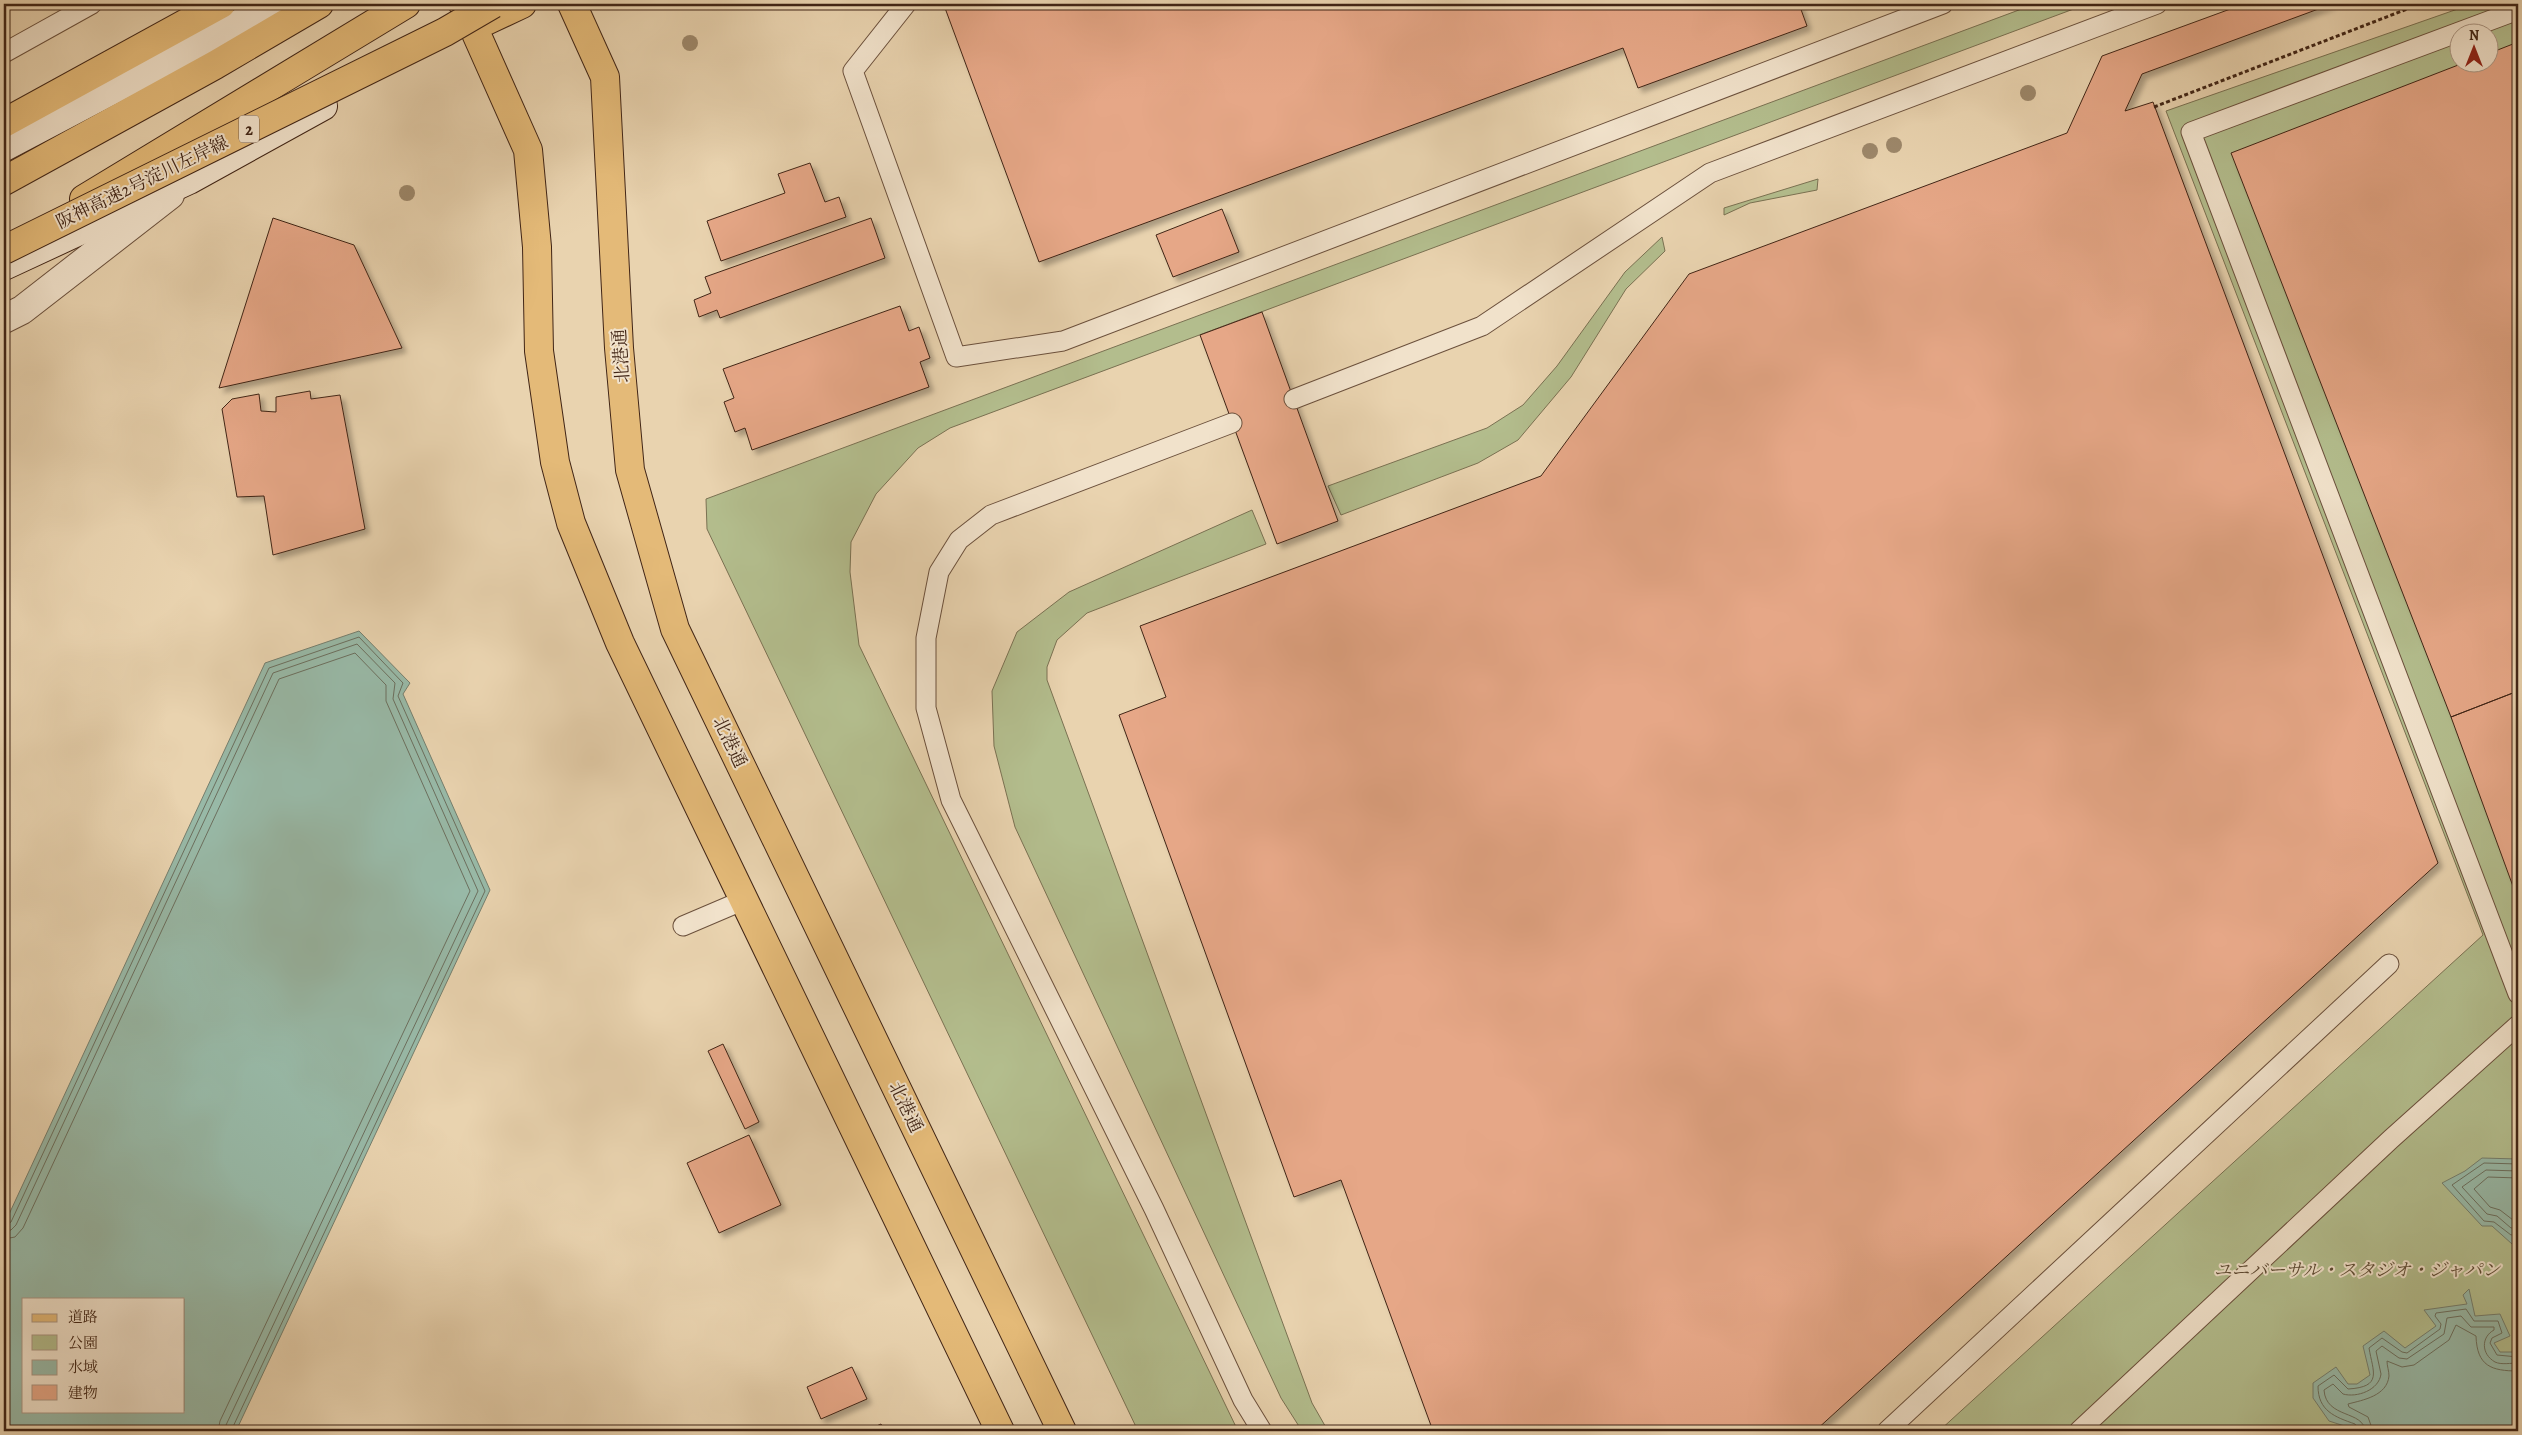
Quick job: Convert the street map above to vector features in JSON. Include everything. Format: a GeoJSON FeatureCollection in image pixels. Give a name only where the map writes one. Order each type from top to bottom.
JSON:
{"type":"FeatureCollection","features":[{"type":"Feature","properties":{"kind":"main road"},"geometry":{"type":"LineString","coordinates":[[4,123],[221,4]]}},
{"type":"Feature","properties":{"kind":"main road"},"geometry":{"type":"LineString","coordinates":[[4,181],[215,65],[319,4]]}},
{"type":"Feature","properties":{"kind":"main road"},"geometry":{"type":"LineString","coordinates":[[4,249],[406,4]]}},
{"type":"Feature","properties":{"kind":"main road","name":"阪神高速2号淀川左岸線"},"geometry":{"type":"LineString","coordinates":[[4,249],[445,32],[493,4]]}},
{"type":"Feature","properties":{"kind":"main road"},"geometry":{"type":"LineString","coordinates":[[522,4],[468,15],[528,150],[537,247],[539,351],[555,462],[571,523],[620,643],[1000,1431]]}},
{"type":"Feature","properties":{"kind":"main road","name":"北港通"},"geometry":{"type":"LineString","coordinates":[[572,4],[605,77],[619,348],[630,470],[675,629],[1062,1431]]}},
{"type":"Feature","properties":{"kind":"street"},"geometry":{"type":"LineString","coordinates":[[4,148],[276,4]]}},
{"type":"Feature","properties":{"kind":"street"},"geometry":{"type":"LineString","coordinates":[[4,266],[189,180],[330,102],[468,15]]}},
{"type":"Feature","properties":{"kind":"street"},"geometry":{"type":"LineString","coordinates":[[13,314],[189,180]]}},
{"type":"Feature","properties":{"kind":"lane"},"geometry":{"type":"LineString","coordinates":[[4,53],[92,4]]}},
{"type":"Feature","properties":{"kind":"lane"},"geometry":{"type":"LineString","coordinates":[[906,4],[853,71],[956,357],[1063,341],[1943,4]]}},
{"type":"Feature","properties":{"kind":"lane"},"geometry":{"type":"LineString","coordinates":[[1294,399],[1482,326],[1710,173],[2158,4]]}},
{"type":"Feature","properties":{"kind":"lane"},"geometry":{"type":"LineString","coordinates":[[2518,10],[2191,132],[2518,994]]}},
{"type":"Feature","properties":{"kind":"lane"},"geometry":{"type":"LineString","coordinates":[[1232,423],[991,515],[959,540],[939,572],[926,638],[926,708],[951,800],[1154,1209],[1243,1400],[1262,1431]]}},
{"type":"Feature","properties":{"kind":"lane"},"geometry":{"type":"LineString","coordinates":[[683,926],[744,900]]}},
{"type":"Feature","properties":{"kind":"lane"},"geometry":{"type":"LineString","coordinates":[[1887,1431],[2389,964]]}},
{"type":"Feature","properties":{"kind":"lane"},"geometry":{"type":"LineString","coordinates":[[2079,1431],[2391,1139],[2518,1025]]}},
{"type":"Feature","properties":{"kind":"path"},"geometry":{"type":"LineString","coordinates":[[2154,106],[2420,4]]}},
{"type":"Feature","properties":{"kind":"green space"},"geometry":{"type":"Polygon","coordinates":[[[2035,4],[2087,4],[950,428],[918,448],[876,494],[851,542],[850,572],[859,645],[1238,1431],[1138,1431],[707,529],[706,499],[2035,4]]]}},
{"type":"Feature","properties":{"kind":"green space","name":"ユニバーサル・スタジオ・ジャパン"},"geometry":{"type":"Polygon","coordinates":[[[2472,4],[2518,4],[2518,1431],[1939,1431],[2483,935],[2166,111],[2472,4]]]}},
{"type":"Feature","properties":{"kind":"green space"},"geometry":{"type":"Polygon","coordinates":[[[1818,179],[1817,190],[1750,203],[1724,215],[1724,208],[1818,179]]]}},
{"type":"Feature","properties":{"kind":"green space"},"geometry":{"type":"Polygon","coordinates":[[[1662,237],[1665,251],[1626,289],[1571,377],[1518,440],[1478,463],[1341,515],[1328,486],[1487,428],[1523,405],[1557,366],[1625,272],[1662,237]]]}},
{"type":"Feature","properties":{"kind":"green space"},"geometry":{"type":"Polygon","coordinates":[[[1252,510],[1266,544],[1087,613],[1057,640],[1047,667],[1047,680],[1312,1403],[1328,1431],[1302,1431],[1281,1398],[1015,827],[994,746],[992,691],[1017,632],[1069,592],[1252,510]]]}},
{"type":"Feature","properties":{"kind":"water"},"geometry":{"type":"Polygon","coordinates":[[[359,631],[410,683],[403,694],[490,890],[236,1431],[4,1431],[4,1225],[265,663],[359,631]]]}},
{"type":"Feature","properties":{"kind":"water"},"geometry":{"type":"Polygon","coordinates":[[[2482,1158],[2518,1159],[2518,1236],[2512,1244],[2492,1226],[2482,1226],[2442,1183],[2465,1171],[2482,1158]]]}},
{"type":"Feature","properties":{"kind":"water"},"geometry":{"type":"Polygon","coordinates":[[[2469,1289],[2475,1316],[2500,1314],[2510,1336],[2494,1343],[2500,1352],[2518,1352],[2518,1431],[2360,1431],[2329,1421],[2313,1398],[2313,1383],[2336,1367],[2348,1384],[2357,1384],[2370,1375],[2363,1346],[2384,1331],[2405,1348],[2436,1326],[2424,1310],[2467,1304],[2463,1295],[2469,1289]]]}},
{"type":"Feature","properties":{"kind":"building"},"geometry":{"type":"Polygon","coordinates":[[[958,4],[1799,4],[1807,26],[1638,88],[1623,48],[1039,262],[945,8],[958,4]]]}},
{"type":"Feature","properties":{"kind":"building"},"geometry":{"type":"Polygon","coordinates":[[[2244,4],[2332,4],[2142,74],[2125,111],[2153,102],[2438,863],[1815,1431],[1433,1431],[1341,1180],[1294,1197],[1119,715],[1166,697],[1140,626],[1541,476],[1689,274],[2067,133],[2102,56],[2244,4]]]}},
{"type":"Feature","properties":{"kind":"building"},"geometry":{"type":"Polygon","coordinates":[[[2518,42],[2518,691],[2451,717],[2231,153],[2450,68],[2450,72],[2500,72],[2500,49],[2518,42]]]}},
{"type":"Feature","properties":{"kind":"building"},"geometry":{"type":"Polygon","coordinates":[[[810,163],[825,202],[839,197],[846,217],[721,261],[707,221],[785,193],[778,174],[810,163]]]}},
{"type":"Feature","properties":{"kind":"building"},"geometry":{"type":"Polygon","coordinates":[[[1222,209],[1239,252],[1173,277],[1156,235],[1222,209]]]}},
{"type":"Feature","properties":{"kind":"building"},"geometry":{"type":"Polygon","coordinates":[[[273,218],[354,245],[402,348],[219,388],[273,218]]]}},
{"type":"Feature","properties":{"kind":"building"},"geometry":{"type":"Polygon","coordinates":[[[871,218],[885,258],[720,318],[717,310],[699,317],[694,300],[711,293],[705,277],[871,218]]]}},
{"type":"Feature","properties":{"kind":"building"},"geometry":{"type":"Polygon","coordinates":[[[900,306],[909,331],[919,327],[930,358],[920,362],[929,387],[752,450],[745,428],[735,432],[724,402],[734,398],[723,369],[900,306]]]}},
{"type":"Feature","properties":{"kind":"building"},"geometry":{"type":"Polygon","coordinates":[[[1262,312],[1338,521],[1277,544],[1200,335],[1262,312]]]}},
{"type":"Feature","properties":{"kind":"building"},"geometry":{"type":"Polygon","coordinates":[[[310,391],[311,399],[340,395],[365,529],[273,555],[264,496],[237,497],[222,409],[232,399],[259,394],[261,411],[276,412],[276,397],[310,391]]]}},
{"type":"Feature","properties":{"kind":"building"},"geometry":{"type":"Polygon","coordinates":[[[2518,691],[2518,900],[2451,717],[2518,691]]]}},
{"type":"Feature","properties":{"kind":"building"},"geometry":{"type":"Polygon","coordinates":[[[723,1044],[759,1122],[745,1129],[708,1051],[723,1044]]]}},
{"type":"Feature","properties":{"kind":"building"},"geometry":{"type":"Polygon","coordinates":[[[749,1135],[781,1205],[719,1233],[687,1163],[749,1135]]]}},
{"type":"Feature","properties":{"kind":"building"},"geometry":{"type":"Polygon","coordinates":[[[852,1367],[867,1399],[821,1419],[807,1387],[852,1367]]]}},
{"type":"Feature","properties":{"kind":"building"},"geometry":{"type":"Polygon","coordinates":[[[881,1424],[885,1431],[865,1431],[881,1424]]]}}]}
